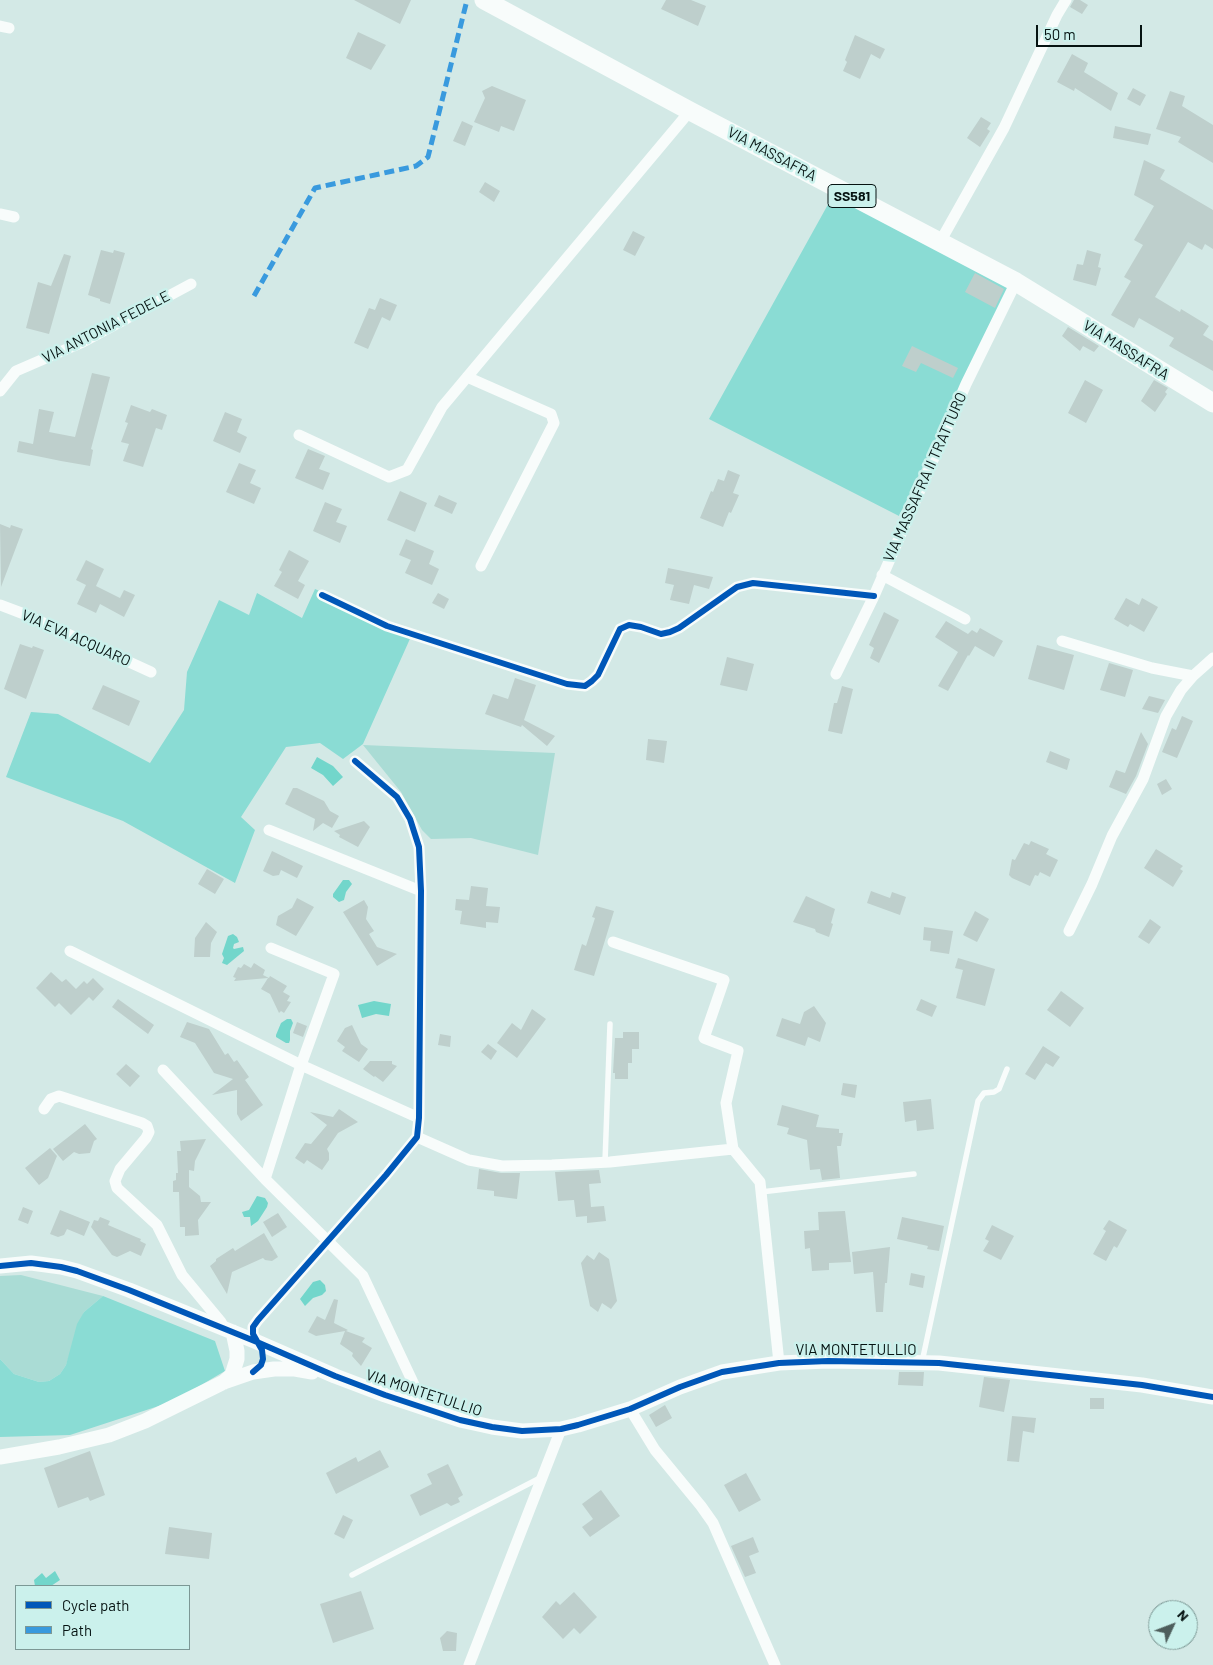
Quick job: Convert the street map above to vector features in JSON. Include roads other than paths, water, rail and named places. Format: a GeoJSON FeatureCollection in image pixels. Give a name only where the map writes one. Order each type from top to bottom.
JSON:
{"type":"FeatureCollection","features":[{"type":"Feature","properties":{"kind":"main road","name":"VIA MASSAFRA"},"geometry":{"type":"LineString","coordinates":[[484,0],[690,111],[1016,282],[1213,403]]}},
{"type":"Feature","properties":{"kind":"street"},"geometry":{"type":"LineString","coordinates":[[940,242],[1004,128],[1056,15],[1066,0]]}},
{"type":"Feature","properties":{"kind":"street"},"geometry":{"type":"LineString","coordinates":[[299,436],[389,477],[407,470],[442,407],[690,111]]}},
{"type":"Feature","properties":{"kind":"street"},"geometry":{"type":"LineString","coordinates":[[0,214],[14,218]]}},
{"type":"Feature","properties":{"kind":"street","name":"VIA MASSAFRA II TRATTURO"},"geometry":{"type":"LineString","coordinates":[[836,674],[874,596],[966,384],[1016,282]]}},
{"type":"Feature","properties":{"kind":"street","name":"VIA ANTONIA FEDELE"},"geometry":{"type":"LineString","coordinates":[[0,391],[16,371],[83,342],[191,284]]}},
{"type":"Feature","properties":{"kind":"street"},"geometry":{"type":"LineString","coordinates":[[467,377],[551,414],[554,423],[481,566]]}},
{"type":"Feature","properties":{"kind":"street"},"geometry":{"type":"LineString","coordinates":[[882,575],[965,619]]}},
{"type":"Feature","properties":{"kind":"street"},"geometry":{"type":"LineString","coordinates":[[322,595],[387,626],[567,684],[585,686],[598,675],[620,630],[629,625],[661,634],[670,632],[679,628],[730,591],[745,585],[753,583],[874,596]]}},
{"type":"Feature","properties":{"kind":"street","name":"VIA EVA ACQUARO"},"geometry":{"type":"LineString","coordinates":[[0,605],[24,614],[151,672]]}},
{"type":"Feature","properties":{"kind":"street"},"geometry":{"type":"LineString","coordinates":[[1062,641],[1152,668],[1193,676]]}},
{"type":"Feature","properties":{"kind":"street"},"geometry":{"type":"LineString","coordinates":[[1069,931],[1092,884],[1112,836],[1143,779],[1166,716],[1181,690],[1213,658]]}},
{"type":"Feature","properties":{"kind":"street"},"geometry":{"type":"LineString","coordinates":[[228,1330],[250,1326],[258,1320],[329,1241],[417,1137],[419,1118],[421,891],[419,847],[410,819],[397,797],[355,761]]}},
{"type":"Feature","properties":{"kind":"street"},"geometry":{"type":"LineString","coordinates":[[269,830],[421,891]]}},
{"type":"Feature","properties":{"kind":"street"},"geometry":{"type":"LineString","coordinates":[[613,942],[724,980],[704,1038],[738,1051],[726,1103],[733,1149],[760,1182],[779,1363]]}},
{"type":"Feature","properties":{"kind":"street"},"geometry":{"type":"LineString","coordinates":[[265,1179],[301,1065],[334,974],[271,948]]}},
{"type":"Feature","properties":{"kind":"street"},"geometry":{"type":"LineString","coordinates":[[70,951],[301,1065],[419,1118]]}},
{"type":"Feature","properties":{"kind":"street"},"geometry":{"type":"LineString","coordinates":[[163,1070],[265,1179],[363,1276],[425,1408]]}},
{"type":"Feature","properties":{"kind":"street"},"geometry":{"type":"LineString","coordinates":[[44,1109],[51,1099],[59,1096],[147,1126],[149,1132],[146,1138],[120,1169],[115,1181],[117,1188],[157,1224],[182,1274],[241,1344],[247,1368],[254,1372]]}},
{"type":"Feature","properties":{"kind":"street"},"geometry":{"type":"LineString","coordinates":[[417,1137],[469,1160],[502,1166],[605,1162],[733,1149]]}},
{"type":"Feature","properties":{"kind":"street"},"geometry":{"type":"LineString","coordinates":[[0,1266],[31,1264],[61,1267],[77,1271],[228,1330],[335,1376]]}},
{"type":"Feature","properties":{"kind":"street"},"geometry":{"type":"LineString","coordinates":[[254,1372],[261,1365],[263,1359],[262,1350],[253,1334],[258,1320]]}},
{"type":"Feature","properties":{"kind":"street"},"geometry":{"type":"LineString","coordinates":[[224,1382],[232,1375],[237,1359],[237,1351],[228,1330]]}},
{"type":"Feature","properties":{"kind":"street","name":"VIA MONTETULLIO"},"geometry":{"type":"LineString","coordinates":[[335,1376],[460,1420],[522,1431],[561,1429],[630,1409],[680,1387],[722,1372],[779,1363],[828,1361],[939,1363],[1142,1385],[1213,1397]]}},
{"type":"Feature","properties":{"kind":"street"},"geometry":{"type":"LineString","coordinates":[[0,1457],[59,1448],[109,1435],[145,1421],[224,1382],[254,1372],[274,1369],[295,1369],[335,1376]]}},
{"type":"Feature","properties":{"kind":"street"},"geometry":{"type":"LineString","coordinates":[[630,1409],[655,1450],[713,1523],[775,1665]]}},
{"type":"Feature","properties":{"kind":"street"},"geometry":{"type":"LineString","coordinates":[[469,1665],[561,1429]]}},
{"type":"Feature","properties":{"kind":"lane"},"geometry":{"type":"LineString","coordinates":[[605,1162],[610,1024]]}},
{"type":"Feature","properties":{"kind":"lane"},"geometry":{"type":"LineString","coordinates":[[922,1362],[978,1101],[984,1093],[994,1092],[999,1089],[1007,1069]]}},
{"type":"Feature","properties":{"kind":"lane"},"geometry":{"type":"LineString","coordinates":[[761,1192],[914,1174]]}},
{"type":"Feature","properties":{"kind":"lane"},"geometry":{"type":"LineString","coordinates":[[352,1575],[533,1484],[542,1477]]}}]}
